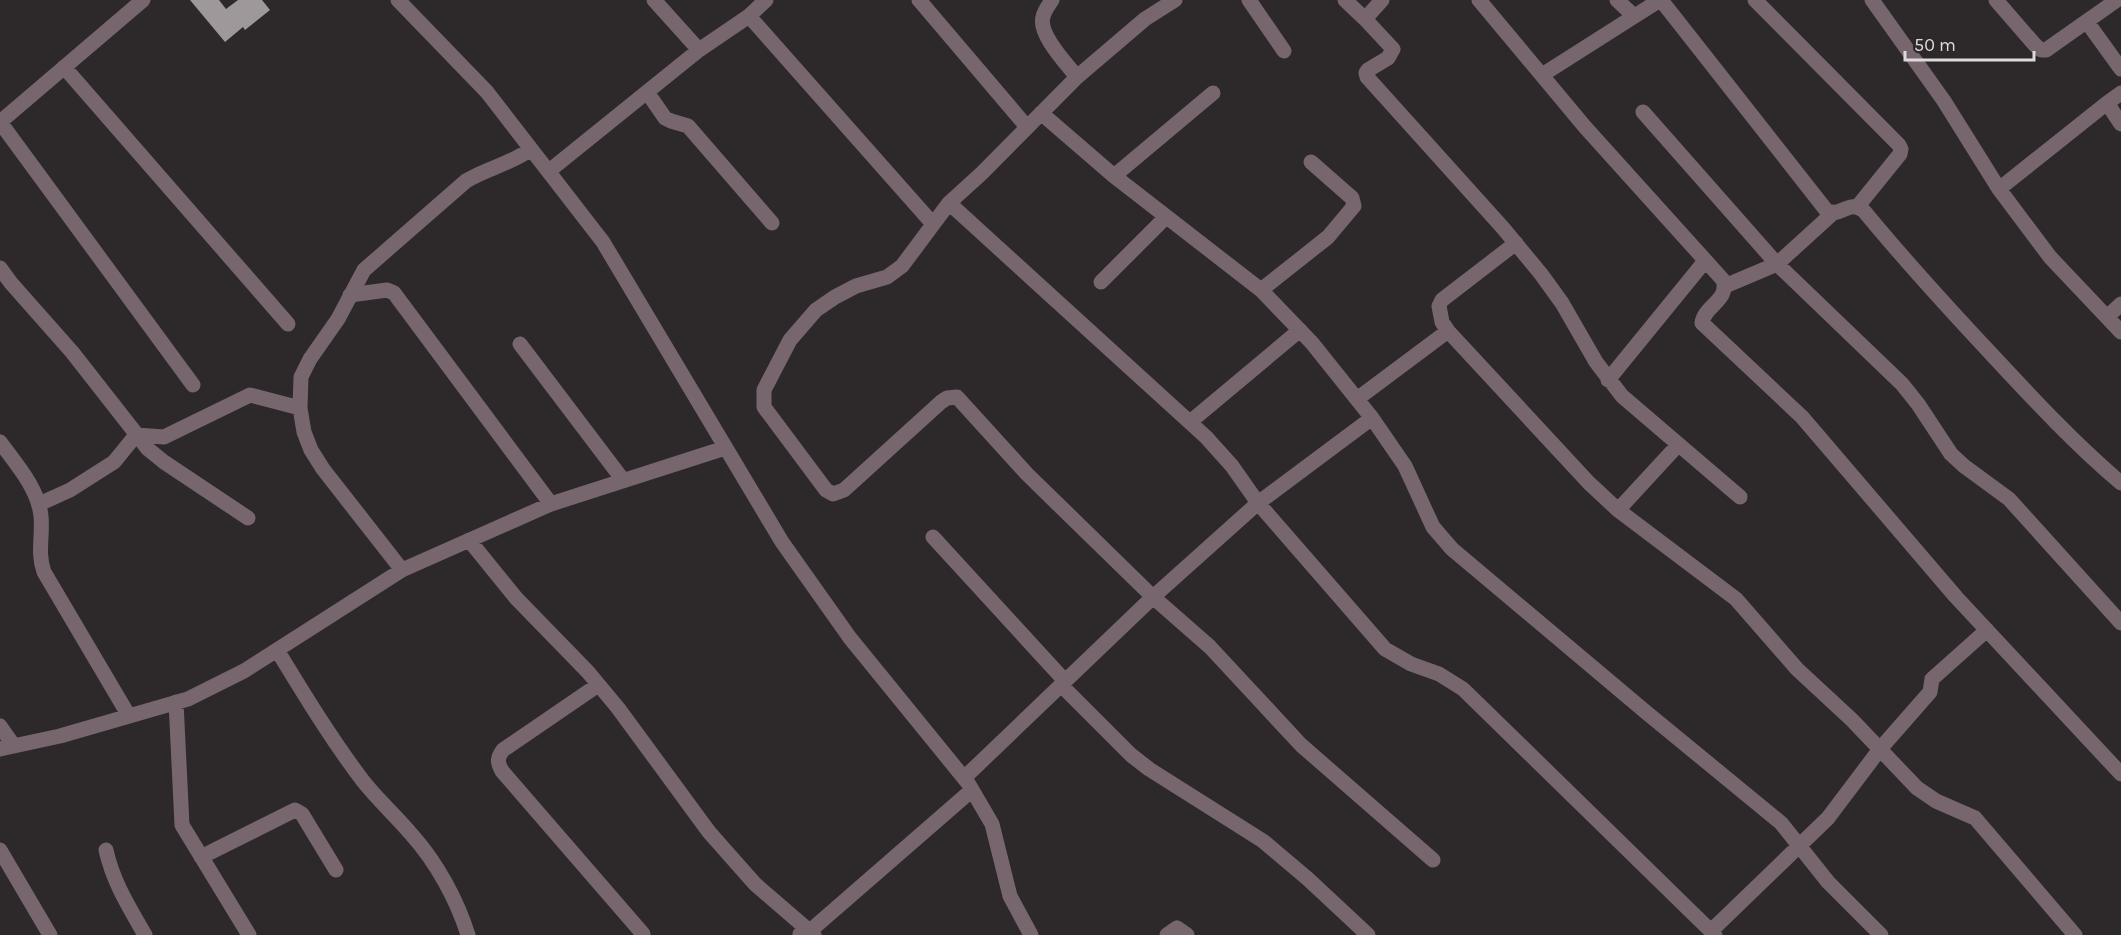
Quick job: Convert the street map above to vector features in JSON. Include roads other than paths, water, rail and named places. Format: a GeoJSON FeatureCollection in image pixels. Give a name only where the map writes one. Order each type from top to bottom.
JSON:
{"type":"FeatureCollection","features":[{"type":"Feature","properties":{"kind":"street"},"geometry":{"type":"LineString","coordinates":[[143,0],[0,122],[193,385]]}},
{"type":"Feature","properties":{"kind":"street"},"geometry":{"type":"LineString","coordinates":[[398,0],[487,92],[603,242],[782,542],[850,638],[968,784],[992,825],[1010,896],[1031,935]]}},
{"type":"Feature","properties":{"kind":"street"},"geometry":{"type":"LineString","coordinates":[[654,0],[699,51]]}},
{"type":"Feature","properties":{"kind":"street"},"geometry":{"type":"LineString","coordinates":[[549,171],[766,0]]}},
{"type":"Feature","properties":{"kind":"street"},"geometry":{"type":"LineString","coordinates":[[919,0],[1027,127]]}},
{"type":"Feature","properties":{"kind":"street"},"geometry":{"type":"LineString","coordinates":[[1052,0],[1042,18],[1042,28],[1077,77]]}},
{"type":"Feature","properties":{"kind":"street"},"geometry":{"type":"LineString","coordinates":[[1175,0],[1145,19],[1077,77],[1041,112],[948,203],[902,266],[887,277],[856,286],[816,310],[790,340],[764,390],[764,407],[826,490],[833,495],[844,490],[941,402],[947,398],[957,397],[1027,474],[1153,597],[1210,647],[1301,745],[1432,860]]}},
{"type":"Feature","properties":{"kind":"street"},"geometry":{"type":"LineString","coordinates":[[1249,0],[1284,51]]}},
{"type":"Feature","properties":{"kind":"street"},"geometry":{"type":"LineString","coordinates":[[1345,0],[1393,49],[1388,58],[1368,70],[1367,77],[1510,237],[1562,303],[1608,380],[1630,405],[1740,497]]}},
{"type":"Feature","properties":{"kind":"street"},"geometry":{"type":"LineString","coordinates":[[1365,19],[1382,0]]}},
{"type":"Feature","properties":{"kind":"street"},"geometry":{"type":"LineString","coordinates":[[1479,0],[1585,127],[1723,280],[1725,286],[1723,294],[1705,314],[1702,323],[1802,417],[1956,597],[2121,774]]}},
{"type":"Feature","properties":{"kind":"street"},"geometry":{"type":"LineString","coordinates":[[1617,0],[1634,16]]}},
{"type":"Feature","properties":{"kind":"street"},"geometry":{"type":"LineString","coordinates":[[1542,75],[1660,0],[1826,210],[1832,214]]}},
{"type":"Feature","properties":{"kind":"street"},"geometry":{"type":"LineString","coordinates":[[1755,0],[1901,149],[1900,154],[1858,206]]}},
{"type":"Feature","properties":{"kind":"street"},"geometry":{"type":"LineString","coordinates":[[1872,0],[1944,101],[1999,189],[2050,257],[2121,332]]}},
{"type":"Feature","properties":{"kind":"street"},"geometry":{"type":"LineString","coordinates":[[1996,0],[2041,50],[2053,46],[2117,0]]}},
{"type":"Feature","properties":{"kind":"street"},"geometry":{"type":"LineString","coordinates":[[749,15],[933,224]]}},
{"type":"Feature","properties":{"kind":"street"},"geometry":{"type":"LineString","coordinates":[[2087,22],[2121,69]]}},
{"type":"Feature","properties":{"kind":"street"},"geometry":{"type":"LineString","coordinates":[[64,67],[288,324]]}},
{"type":"Feature","properties":{"kind":"street"},"geometry":{"type":"LineString","coordinates":[[647,92],[671,122],[688,126],[772,223]]}},
{"type":"Feature","properties":{"kind":"street"},"geometry":{"type":"LineString","coordinates":[[1114,176],[1213,93]]}},
{"type":"Feature","properties":{"kind":"street"},"geometry":{"type":"LineString","coordinates":[[1999,189],[2121,93]]}},
{"type":"Feature","properties":{"kind":"street"},"geometry":{"type":"LineString","coordinates":[[2107,103],[2121,124]]}},
{"type":"Feature","properties":{"kind":"street"},"geometry":{"type":"LineString","coordinates":[[1041,112],[1114,176],[1261,290],[1300,330],[1372,418],[1405,466],[1433,526],[1452,549],[1647,713],[1760,804],[1781,823],[1828,882],[1881,935]]}},
{"type":"Feature","properties":{"kind":"street"},"geometry":{"type":"LineString","coordinates":[[1644,112],[1778,264],[1902,384],[1951,454],[2009,500],[2121,623]]}},
{"type":"Feature","properties":{"kind":"street"},"geometry":{"type":"LineString","coordinates":[[402,570],[317,459],[304,432],[300,408],[301,377],[310,359],[338,319],[364,270],[370,264],[466,181],[479,173],[508,163],[531,149]]}},
{"type":"Feature","properties":{"kind":"street"},"geometry":{"type":"LineString","coordinates":[[1261,290],[1328,237],[1354,207],[1352,198],[1311,162]]}},
{"type":"Feature","properties":{"kind":"street"},"geometry":{"type":"LineString","coordinates":[[948,203],[1206,437],[1232,466],[1258,503],[1385,649],[1411,664],[1439,674],[1463,689],[1713,933],[1798,845],[1828,818],[1880,749],[1930,692],[1932,680],[1987,630]]}},
{"type":"Feature","properties":{"kind":"street"},"geometry":{"type":"LineString","coordinates":[[1725,286],[1778,264],[1832,214],[1858,206],[1910,267],[2007,371],[2060,426],[2121,483]]}},
{"type":"Feature","properties":{"kind":"street"},"geometry":{"type":"LineString","coordinates":[[1101,282],[1167,217]]}},
{"type":"Feature","properties":{"kind":"street"},"geometry":{"type":"LineString","coordinates":[[1510,237],[1439,306],[1445,327],[1558,451],[1618,510],[1736,599],[1797,669],[1852,720],[1925,794],[1975,818],[2075,935]]}},
{"type":"Feature","properties":{"kind":"street"},"geometry":{"type":"LineString","coordinates":[[1608,380],[1706,261]]}},
{"type":"Feature","properties":{"kind":"street"},"geometry":{"type":"LineString","coordinates":[[0,268],[72,352],[148,449],[248,518]]}},
{"type":"Feature","properties":{"kind":"street"},"geometry":{"type":"LineString","coordinates":[[350,295],[387,290],[394,293],[551,504]]}},
{"type":"Feature","properties":{"kind":"street"},"geometry":{"type":"LineString","coordinates":[[2107,317],[2121,304]]}},
{"type":"Feature","properties":{"kind":"street"},"geometry":{"type":"LineString","coordinates":[[1357,399],[1445,327]]}},
{"type":"Feature","properties":{"kind":"street"},"geometry":{"type":"LineString","coordinates":[[1190,422],[1300,330]]}},
{"type":"Feature","properties":{"kind":"street"},"geometry":{"type":"LineString","coordinates":[[520,344],[623,480]]}},
{"type":"Feature","properties":{"kind":"street"},"geometry":{"type":"LineString","coordinates":[[136,435],[164,437],[250,395],[300,408]]}},
{"type":"Feature","properties":{"kind":"street"},"geometry":{"type":"LineString","coordinates":[[469,540],[516,598],[598,685],[709,832],[755,884],[807,934],[968,784],[1063,683],[1153,597],[1258,503],[1372,418]]}},
{"type":"Feature","properties":{"kind":"street"},"geometry":{"type":"LineString","coordinates":[[39,504],[70,490],[114,462],[136,435]]}},
{"type":"Feature","properties":{"kind":"street"},"geometry":{"type":"LineString","coordinates":[[0,442],[33,490],[39,504],[40,561],[44,572],[129,716]]}},
{"type":"Feature","properties":{"kind":"street"},"geometry":{"type":"LineString","coordinates":[[1618,510],[1678,445]]}},
{"type":"Feature","properties":{"kind":"street"},"geometry":{"type":"LineString","coordinates":[[0,726],[7,747],[60,736],[188,699],[244,671],[402,570],[551,504],[725,448]]}},
{"type":"Feature","properties":{"kind":"street"},"geometry":{"type":"LineString","coordinates":[[933,537],[1063,683],[1140,762],[1263,841],[1368,935]]}},
{"type":"Feature","properties":{"kind":"street"},"geometry":{"type":"LineString","coordinates":[[277,650],[349,763],[368,788],[414,836],[432,862],[463,918],[468,935]]}},
{"type":"Feature","properties":{"kind":"street"},"geometry":{"type":"LineString","coordinates":[[598,685],[503,750],[498,756],[498,763],[502,771],[643,934]]}},
{"type":"Feature","properties":{"kind":"street"},"geometry":{"type":"LineString","coordinates":[[176,702],[182,825],[249,935]]}},
{"type":"Feature","properties":{"kind":"street"},"geometry":{"type":"LineString","coordinates":[[201,857],[295,810],[302,814],[336,870]]}},
{"type":"Feature","properties":{"kind":"street"},"geometry":{"type":"LineString","coordinates":[[0,850],[50,935]]}},
{"type":"Feature","properties":{"kind":"street"},"geometry":{"type":"LineString","coordinates":[[106,850],[110,870],[117,886],[145,935]]}},
{"type":"Feature","properties":{"kind":"street"},"geometry":{"type":"LineString","coordinates":[[1167,935],[1177,928],[1187,935]]}}]}
